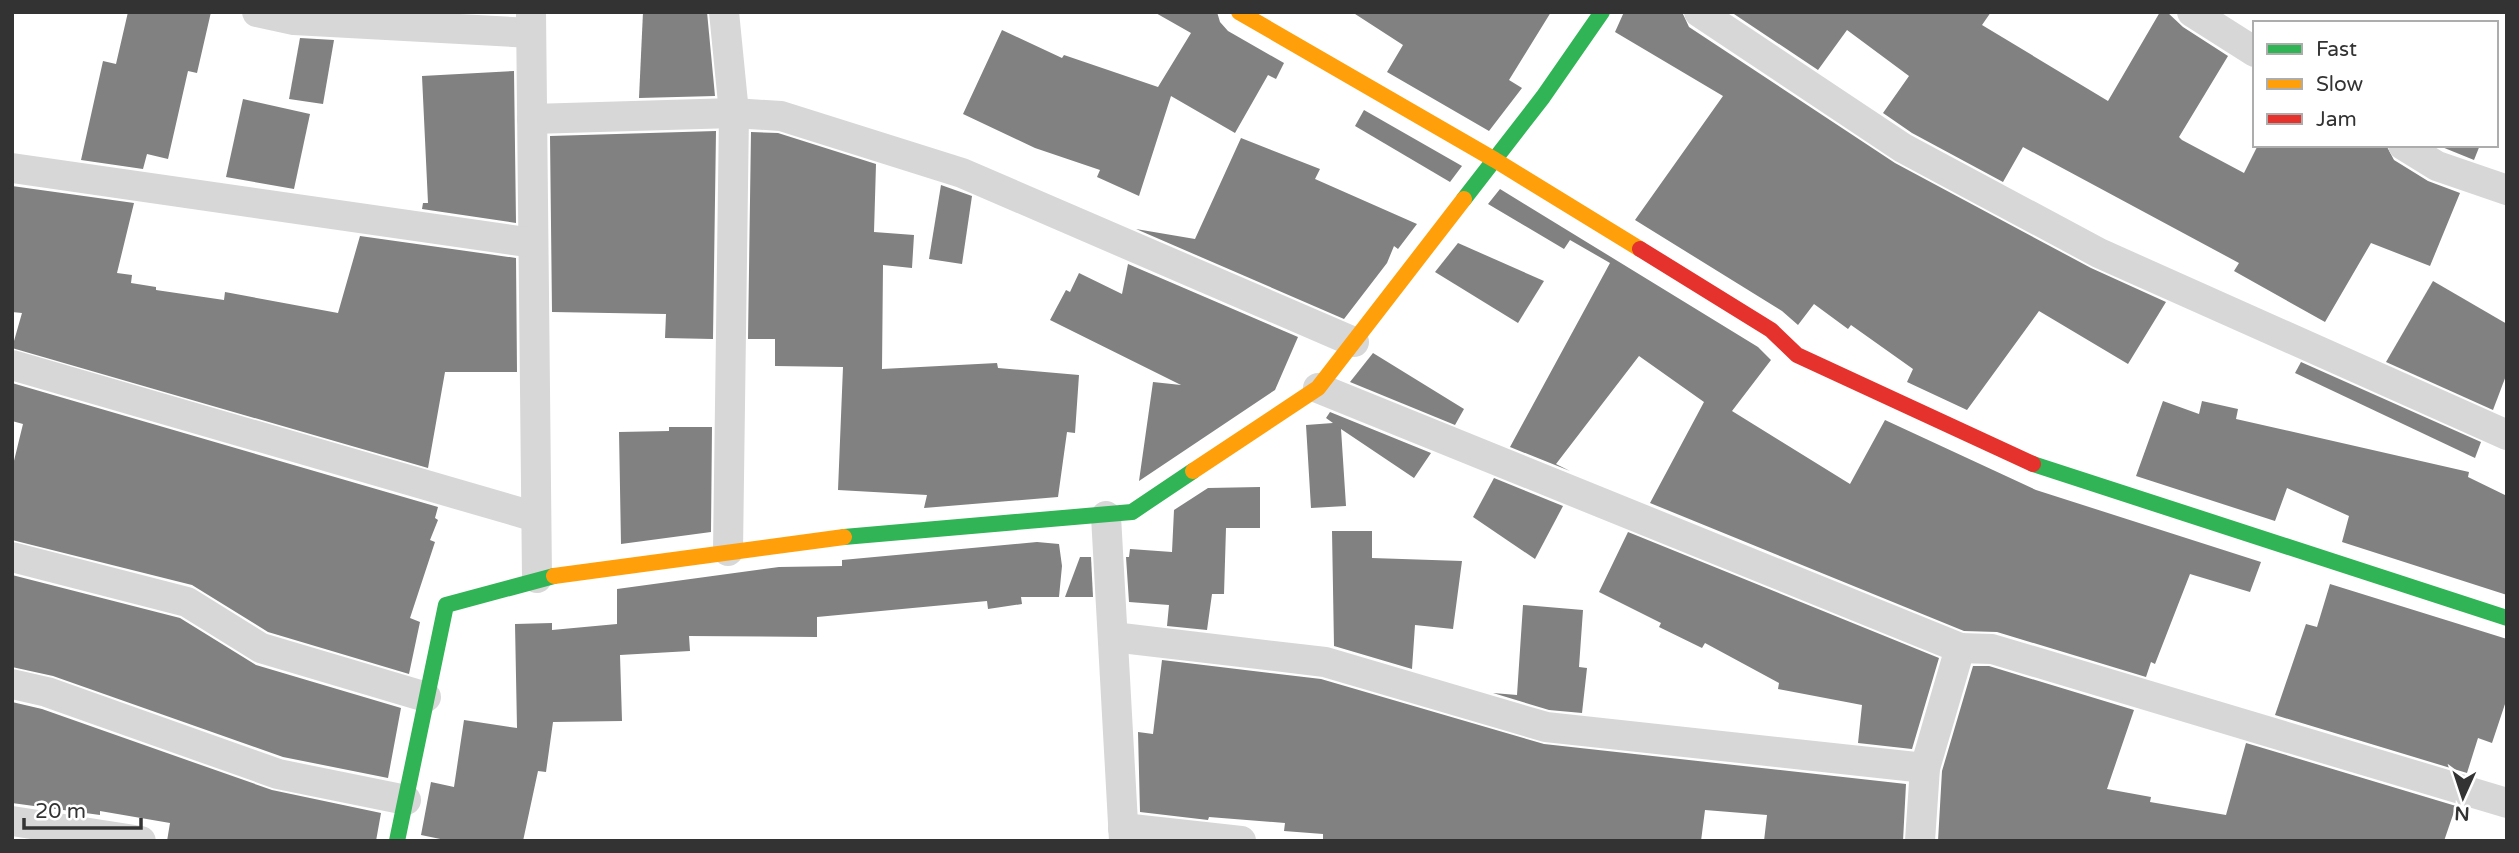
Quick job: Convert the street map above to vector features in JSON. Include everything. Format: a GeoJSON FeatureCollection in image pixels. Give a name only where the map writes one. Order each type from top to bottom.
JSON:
{"type":"FeatureCollection","features":[{"type":"Feature","properties":{"kind":"street"},"geometry":{"type":"LineString","coordinates":[[257,12],[294,20],[531,22],[537,578]]}},
{"type":"Feature","properties":{"kind":"street"},"geometry":{"type":"LineString","coordinates":[[724,12],[734,113],[728,551]]}},
{"type":"Feature","properties":{"kind":"street"},"geometry":{"type":"LineString","coordinates":[[1239,12],[1494,160],[1771,330],[1797,355],[2043,469],[2507,618]]}},
{"type":"Feature","properties":{"kind":"street"},"geometry":{"type":"LineString","coordinates":[[397,841],[446,605],[537,578],[728,551],[814,540],[1132,512],[1318,388],[1494,160],[1602,12]]}},
{"type":"Feature","properties":{"kind":"street"},"geometry":{"type":"LineString","coordinates":[[1699,12],[1903,148],[2099,253],[2507,435]]}},
{"type":"Feature","properties":{"kind":"street"},"geometry":{"type":"LineString","coordinates":[[2192,12],[2253,51]]}},
{"type":"Feature","properties":{"kind":"street"},"geometry":{"type":"LineString","coordinates":[[532,119],[734,113],[781,116],[962,173],[1354,342]]}},
{"type":"Feature","properties":{"kind":"street"},"geometry":{"type":"LineString","coordinates":[[2406,147],[2437,166],[2507,190]]}},
{"type":"Feature","properties":{"kind":"street"},"geometry":{"type":"LineString","coordinates":[[12,169],[533,243]]}},
{"type":"Feature","properties":{"kind":"street"},"geometry":{"type":"LineString","coordinates":[[12,365],[536,517]]}},
{"type":"Feature","properties":{"kind":"street"},"geometry":{"type":"LineString","coordinates":[[1318,388],[1959,648],[1993,649],[2507,803]]}},
{"type":"Feature","properties":{"kind":"street"},"geometry":{"type":"LineString","coordinates":[[1106,516],[1124,834],[1241,841]]}},
{"type":"Feature","properties":{"kind":"street"},"geometry":{"type":"LineString","coordinates":[[12,557],[187,601],[261,648],[426,697]]}},
{"type":"Feature","properties":{"kind":"street"},"geometry":{"type":"LineString","coordinates":[[1113,637],[1325,662],[1546,727],[1925,768]]}},
{"type":"Feature","properties":{"kind":"street"},"geometry":{"type":"LineString","coordinates":[[1920,841],[1925,768],[1959,648]]}},
{"type":"Feature","properties":{"kind":"street"},"geometry":{"type":"LineString","coordinates":[[12,684],[47,692],[278,774],[406,800]]}},
{"type":"Feature","properties":{"kind":"street"},"geometry":{"type":"LineString","coordinates":[[12,821],[141,841]]}},
{"type":"Feature","properties":{"kind":"building"},"geometry":{"type":"Polygon","coordinates":[[[128,12],[211,12],[197,73],[188,71],[168,159],[147,154],[143,169],[81,160],[103,61],[116,64],[128,12]]]}},
{"type":"Feature","properties":{"kind":"building"},"geometry":{"type":"Polygon","coordinates":[[[643,12],[707,12],[715,96],[639,98],[643,12]]]}},
{"type":"Feature","properties":{"kind":"building"},"geometry":{"type":"Polygon","coordinates":[[[1154,12],[1217,12],[1220,22],[1228,31],[1284,63],[1276,79],[1268,75],[1235,133],[1171,96],[1139,196],[1097,177],[1100,170],[1035,148],[963,114],[1002,30],[1062,58],[1064,55],[1158,87],[1191,33],[1154,12]]]}},
{"type":"Feature","properties":{"kind":"building"},"geometry":{"type":"Polygon","coordinates":[[[1352,12],[1551,12],[1509,80],[1522,88],[1489,131],[1387,72],[1403,45],[1352,12]]]}},
{"type":"Feature","properties":{"kind":"building"},"geometry":{"type":"Polygon","coordinates":[[[1624,12],[1682,12],[1689,27],[1895,163],[2091,268],[2166,302],[2128,364],[2039,311],[1967,410],[1907,382],[1913,369],[1851,325],[1848,329],[1814,304],[1798,325],[1782,311],[1635,220],[1723,96],[1615,32],[1624,12]]]}},
{"type":"Feature","properties":{"kind":"building"},"geometry":{"type":"Polygon","coordinates":[[[1731,12],[1991,12],[1982,25],[2108,101],[2160,12],[2167,12],[2183,27],[2228,56],[2179,137],[2182,140],[2244,173],[2257,147],[2387,147],[2394,160],[2428,181],[2460,193],[2430,266],[2371,243],[2325,322],[2234,271],[2239,263],[2023,147],[2003,182],[1912,133],[1883,113],[1909,76],[1847,30],[1818,70],[1731,12]]]}},
{"type":"Feature","properties":{"kind":"building"},"geometry":{"type":"Polygon","coordinates":[[[300,38],[334,40],[323,104],[289,99],[300,38]]]}},
{"type":"Feature","properties":{"kind":"building"},"geometry":{"type":"Polygon","coordinates":[[[514,71],[516,223],[422,209],[423,203],[428,203],[422,76],[514,71]]]}},
{"type":"Feature","properties":{"kind":"building"},"geometry":{"type":"Polygon","coordinates":[[[243,99],[310,114],[294,189],[226,177],[243,99]]]}},
{"type":"Feature","properties":{"kind":"building"},"geometry":{"type":"Polygon","coordinates":[[[1364,110],[1462,166],[1450,182],[1355,126],[1364,110]]]}},
{"type":"Feature","properties":{"kind":"building"},"geometry":{"type":"Polygon","coordinates":[[[716,131],[713,339],[665,338],[666,314],[552,312],[550,136],[716,131]]]}},
{"type":"Feature","properties":{"kind":"building"},"geometry":{"type":"Polygon","coordinates":[[[751,132],[778,133],[876,164],[874,232],[914,235],[912,268],[883,265],[882,369],[997,363],[998,368],[1079,375],[1075,433],[1067,432],[1058,497],[924,508],[927,495],[838,490],[843,367],[775,366],[775,339],[748,339],[751,132]]]}},
{"type":"Feature","properties":{"kind":"building"},"geometry":{"type":"Polygon","coordinates":[[[1241,138],[1320,169],[1315,179],[1417,224],[1398,249],[1394,246],[1387,263],[1344,319],[1136,229],[1195,239],[1241,138]]]}},
{"type":"Feature","properties":{"kind":"building"},"geometry":{"type":"Polygon","coordinates":[[[2442,147],[2479,147],[2474,160],[2442,147]]]}},
{"type":"Feature","properties":{"kind":"building"},"geometry":{"type":"Polygon","coordinates":[[[941,185],[972,196],[962,264],[929,259],[941,185]]]}},
{"type":"Feature","properties":{"kind":"building"},"geometry":{"type":"Polygon","coordinates":[[[12,186],[134,203],[117,273],[132,275],[131,283],[156,287],[156,290],[224,300],[225,292],[338,313],[360,236],[516,258],[517,372],[445,372],[428,468],[12,348],[22,313],[12,312],[12,186]]]}},
{"type":"Feature","properties":{"kind":"building"},"geometry":{"type":"Polygon","coordinates":[[[1500,189],[1758,347],[1771,360],[1732,411],[1850,484],[1885,420],[2036,490],[2261,562],[2250,592],[2190,574],[2155,664],[2151,662],[2146,677],[1997,632],[1964,631],[1650,503],[1704,402],[1639,356],[1556,464],[1570,471],[1510,447],[1610,263],[1570,240],[1564,249],[1488,204],[1500,189]]]}},
{"type":"Feature","properties":{"kind":"building"},"geometry":{"type":"Polygon","coordinates":[[[1458,243],[1544,281],[1518,323],[1435,272],[1458,243]]]}},
{"type":"Feature","properties":{"kind":"building"},"geometry":{"type":"Polygon","coordinates":[[[1128,264],[1298,337],[1275,390],[1139,481],[1153,382],[1181,385],[1050,320],[1066,290],[1070,292],[1079,273],[1122,294],[1128,264]]]}},
{"type":"Feature","properties":{"kind":"building"},"geometry":{"type":"Polygon","coordinates":[[[2433,281],[2507,324],[2507,373],[2493,410],[2386,362],[2433,281]]]}},
{"type":"Feature","properties":{"kind":"building"},"geometry":{"type":"Polygon","coordinates":[[[1373,353],[1464,409],[1455,425],[1350,382],[1373,353]]]}},
{"type":"Feature","properties":{"kind":"building"},"geometry":{"type":"Polygon","coordinates":[[[2301,362],[2481,442],[2475,458],[2295,373],[2301,362]]]}},
{"type":"Feature","properties":{"kind":"building"},"geometry":{"type":"Polygon","coordinates":[[[12,383],[438,507],[435,518],[438,520],[430,540],[435,542],[410,618],[420,622],[409,674],[268,632],[192,585],[12,540],[12,469],[23,424],[12,421],[12,383]]]}},
{"type":"Feature","properties":{"kind":"building"},"geometry":{"type":"Polygon","coordinates":[[[2163,401],[2199,414],[2202,401],[2238,409],[2236,419],[2469,472],[2468,477],[2507,496],[2507,595],[2342,542],[2349,516],[2287,488],[2275,521],[2136,476],[2163,401]]]}},
{"type":"Feature","properties":{"kind":"building"},"geometry":{"type":"Polygon","coordinates":[[[1330,412],[1431,453],[1414,478],[1341,429],[1346,506],[1311,508],[1306,425],[1333,423],[1326,418],[1330,412]]]}},
{"type":"Feature","properties":{"kind":"building"},"geometry":{"type":"Polygon","coordinates":[[[669,427],[712,427],[711,532],[621,544],[619,432],[669,431],[669,427]]]}},
{"type":"Feature","properties":{"kind":"building"},"geometry":{"type":"Polygon","coordinates":[[[1494,478],[1563,506],[1535,559],[1473,517],[1494,478]]]}},
{"type":"Feature","properties":{"kind":"building"},"geometry":{"type":"Polygon","coordinates":[[[1260,487],[1260,528],[1226,528],[1224,594],[1212,594],[1207,630],[1167,626],[1169,605],[1129,602],[1126,557],[1129,557],[1130,549],[1172,552],[1174,510],[1208,488],[1260,487]]]}},
{"type":"Feature","properties":{"kind":"building"},"geometry":{"type":"Polygon","coordinates":[[[1332,531],[1372,531],[1372,558],[1462,561],[1453,629],[1415,625],[1412,669],[1334,646],[1332,531]]]}},
{"type":"Feature","properties":{"kind":"building"},"geometry":{"type":"Polygon","coordinates":[[[1628,532],[1939,658],[1912,749],[1858,743],[1862,705],[1778,689],[1779,683],[1705,643],[1702,648],[1659,627],[1661,623],[1599,592],[1628,532]]]}},
{"type":"Feature","properties":{"kind":"building"},"geometry":{"type":"Polygon","coordinates":[[[1037,542],[1059,544],[1062,566],[1059,597],[1021,597],[1022,604],[988,609],[987,601],[817,617],[817,637],[689,636],[690,651],[620,655],[622,721],[553,722],[546,772],[538,771],[523,841],[450,841],[421,835],[431,782],[454,787],[464,720],[517,728],[515,624],[552,623],[552,630],[617,624],[617,589],[779,567],[842,566],[842,560],[1037,542]]]}},
{"type":"Feature","properties":{"kind":"building"},"geometry":{"type":"Polygon","coordinates":[[[1080,557],[1091,557],[1093,597],[1065,597],[1080,557]]]}},
{"type":"Feature","properties":{"kind":"building"},"geometry":{"type":"Polygon","coordinates":[[[12,575],[180,618],[256,665],[401,708],[388,778],[283,757],[53,676],[12,667],[12,575]]]}},
{"type":"Feature","properties":{"kind":"building"},"geometry":{"type":"Polygon","coordinates":[[[2330,584],[2507,639],[2507,698],[2492,743],[2478,738],[2467,773],[2275,715],[2306,624],[2317,627],[2330,584]]]}},
{"type":"Feature","properties":{"kind":"building"},"geometry":{"type":"Polygon","coordinates":[[[1523,605],[1583,610],[1579,667],[1587,668],[1582,713],[1549,710],[1493,693],[1517,695],[1523,605]]]}},
{"type":"Feature","properties":{"kind":"building"},"geometry":{"type":"Polygon","coordinates":[[[1162,660],[1321,679],[1544,744],[1906,784],[1903,841],[1764,841],[1767,815],[1705,810],[1701,841],[1323,841],[1323,834],[1284,831],[1285,823],[1209,817],[1208,820],[1140,812],[1138,732],[1153,734],[1162,660]]]}},
{"type":"Feature","properties":{"kind":"building"},"geometry":{"type":"Polygon","coordinates":[[[1973,666],[1989,666],[2134,710],[2107,789],[2151,797],[2150,802],[2226,815],[2246,743],[2456,806],[2444,841],[1938,841],[1942,771],[1973,666]]]}},
{"type":"Feature","properties":{"kind":"building"},"geometry":{"type":"Polygon","coordinates":[[[12,702],[42,709],[272,790],[381,813],[376,841],[167,841],[170,823],[100,811],[100,815],[12,803],[12,702]]]}},
{"type":"Feature","properties":{"kind":"traffic: fast"},"geometry":{"type":"LineString","coordinates":[[1464,199],[1543,97],[1602,12]]}},
{"type":"Feature","properties":{"kind":"traffic: fast"},"geometry":{"type":"LineString","coordinates":[[2033,464],[2507,618]]}},
{"type":"Feature","properties":{"kind":"traffic: fast"},"geometry":{"type":"LineString","coordinates":[[844,537],[1132,512],[1193,471]]}},
{"type":"Feature","properties":{"kind":"traffic: fast"},"geometry":{"type":"LineString","coordinates":[[397,841],[446,605],[554,576]]}},
{"type":"Feature","properties":{"kind":"traffic: slow"},"geometry":{"type":"LineString","coordinates":[[1239,12],[1495,160],[1640,249]]}},
{"type":"Feature","properties":{"kind":"traffic: slow"},"geometry":{"type":"LineString","coordinates":[[1193,471],[1318,388],[1464,199]]}},
{"type":"Feature","properties":{"kind":"traffic: slow"},"geometry":{"type":"LineString","coordinates":[[554,576],[844,537]]}},
{"type":"Feature","properties":{"kind":"traffic: jam"},"geometry":{"type":"LineString","coordinates":[[1640,249],[1771,330],[1797,355],[2033,464]]}}]}
